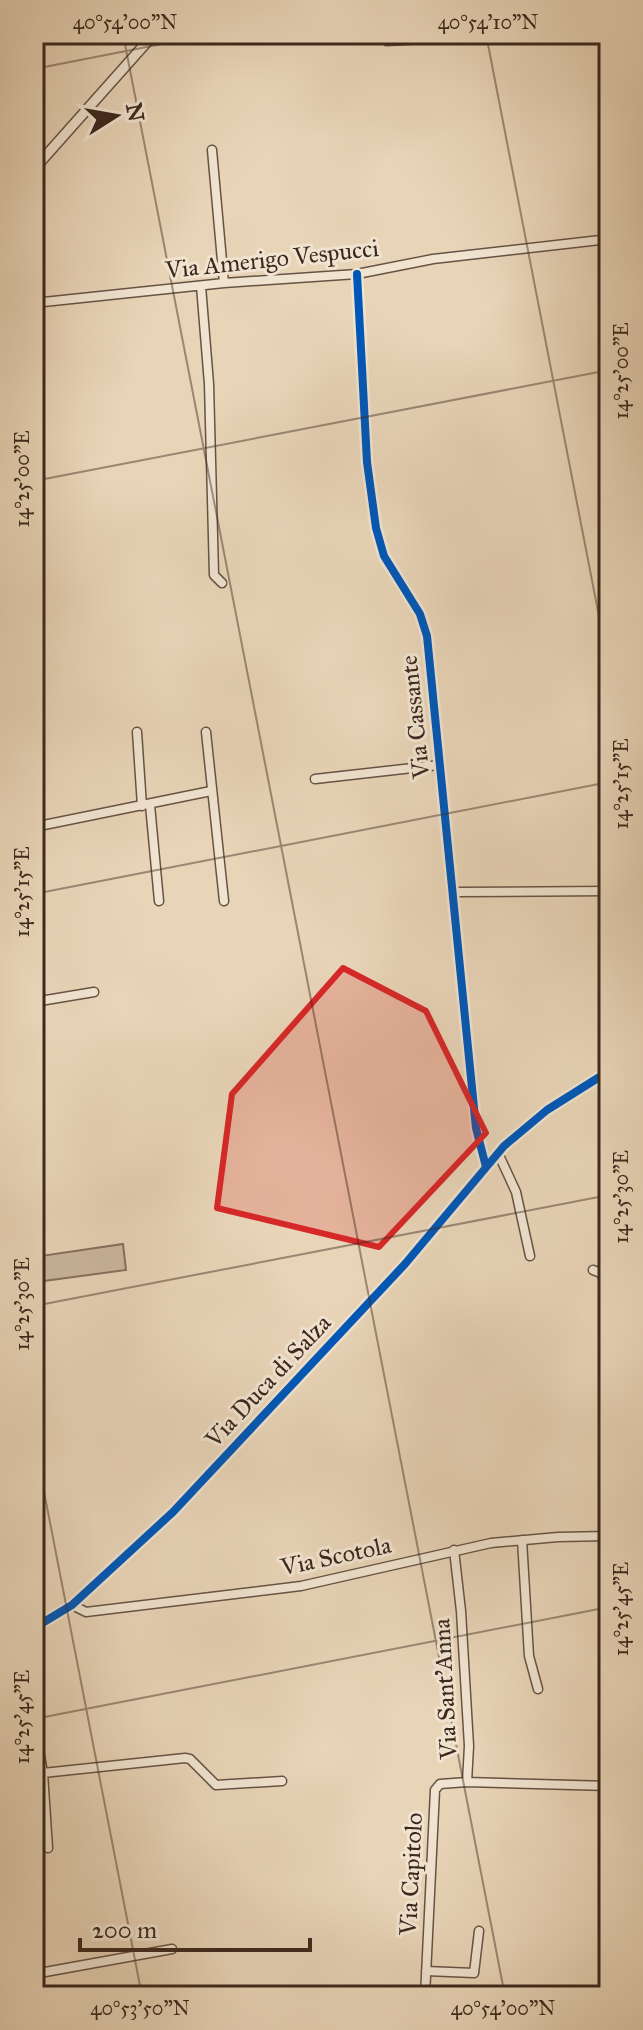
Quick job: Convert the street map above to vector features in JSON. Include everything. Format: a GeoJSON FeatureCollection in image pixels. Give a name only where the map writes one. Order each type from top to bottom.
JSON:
{"type":"FeatureCollection","features":[{"type":"Feature","properties":{"kind":"street"},"geometry":{"type":"LineString","coordinates":[[34,169],[154,34]]}},
{"type":"Feature","properties":{"kind":"street"},"geometry":{"type":"LineString","coordinates":[[387,34],[387,41],[441,38],[441,34]]}},
{"type":"Feature","properties":{"kind":"street"},"geometry":{"type":"LineString","coordinates":[[212,150],[224,283]]}},
{"type":"Feature","properties":{"kind":"street","name":"Via Amerigo Vespucci"},"geometry":{"type":"LineString","coordinates":[[34,303],[224,283],[357,274],[433,259],[609,239]]}},
{"type":"Feature","properties":{"kind":"street","name":"Via Cassante"},"geometry":{"type":"LineString","coordinates":[[357,274],[367,462],[373,512],[384,556],[420,614],[427,636],[476,1128],[486,1167]]}},
{"type":"Feature","properties":{"kind":"street"},"geometry":{"type":"LineString","coordinates":[[201,286],[209,384],[214,575],[222,583]]}},
{"type":"Feature","properties":{"kind":"street"},"geometry":{"type":"LineString","coordinates":[[137,732],[159,901]]}},
{"type":"Feature","properties":{"kind":"street"},"geometry":{"type":"LineString","coordinates":[[206,732],[224,901]]}},
{"type":"Feature","properties":{"kind":"street"},"geometry":{"type":"LineString","coordinates":[[315,779],[439,765]]}},
{"type":"Feature","properties":{"kind":"street"},"geometry":{"type":"LineString","coordinates":[[34,827],[211,791]]}},
{"type":"Feature","properties":{"kind":"street"},"geometry":{"type":"LineString","coordinates":[[453,892],[609,891]]}},
{"type":"Feature","properties":{"kind":"street"},"geometry":{"type":"LineString","coordinates":[[34,1002],[94,992]]}},
{"type":"Feature","properties":{"kind":"street","name":"Via Duca di Salza"},"geometry":{"type":"LineString","coordinates":[[34,1628],[72,1605],[187,1498],[405,1264],[498,1153],[547,1110],[609,1071]]}},
{"type":"Feature","properties":{"kind":"street"},"geometry":{"type":"LineString","coordinates":[[498,1153],[516,1192],[530,1256]]}},
{"type":"Feature","properties":{"kind":"street"},"geometry":{"type":"LineString","coordinates":[[593,1270],[601,1273],[605,1283],[609,1416]]}},
{"type":"Feature","properties":{"kind":"street","name":"Via Scotola"},"geometry":{"type":"LineString","coordinates":[[72,1605],[86,1612],[301,1586],[454,1550],[522,1540],[609,1536]]}},
{"type":"Feature","properties":{"kind":"street"},"geometry":{"type":"LineString","coordinates":[[522,1540],[529,1656],[538,1689]]}},
{"type":"Feature","properties":{"kind":"street","name":"Via Sant'Anna"},"geometry":{"type":"LineString","coordinates":[[454,1550],[469,1746],[467,1782],[609,1786]]}},
{"type":"Feature","properties":{"kind":"street"},"geometry":{"type":"LineString","coordinates":[[34,1721],[43,1773],[48,1848]]}},
{"type":"Feature","properties":{"kind":"street"},"geometry":{"type":"LineString","coordinates":[[43,1773],[185,1758],[190,1759],[216,1785],[282,1781]]}},
{"type":"Feature","properties":{"kind":"street","name":"Via Capitolo"},"geometry":{"type":"LineString","coordinates":[[425,1996],[435,1790],[440,1784],[467,1782]]}},
{"type":"Feature","properties":{"kind":"street"},"geometry":{"type":"LineString","coordinates":[[426,1971],[474,1973],[479,1931]]}},
{"type":"Feature","properties":{"kind":"street"},"geometry":{"type":"LineString","coordinates":[[34,1974],[172,1949]]}},
{"type":"Feature","properties":{"kind":"highlighted area"},"geometry":{"type":"Polygon","coordinates":[[[343,968],[426,1011],[486,1133],[379,1247],[217,1208],[232,1094],[343,968]]]}},
{"type":"Feature","properties":{"kind":"shaded area"},"geometry":{"type":"Polygon","coordinates":[[[123,1244],[126,1270],[36,1282],[34,1257],[123,1244]]]}},
{"type":"Feature","properties":{"kind":"cycle path"},"geometry":{"type":"LineString","coordinates":[[357,274],[367,462],[376,528],[384,556],[420,614],[427,636],[476,1128],[486,1167]]}},
{"type":"Feature","properties":{"kind":"cycle path"},"geometry":{"type":"LineString","coordinates":[[34,1628],[72,1605],[173,1512],[405,1264],[504,1146],[547,1110],[609,1071]]}}]}
